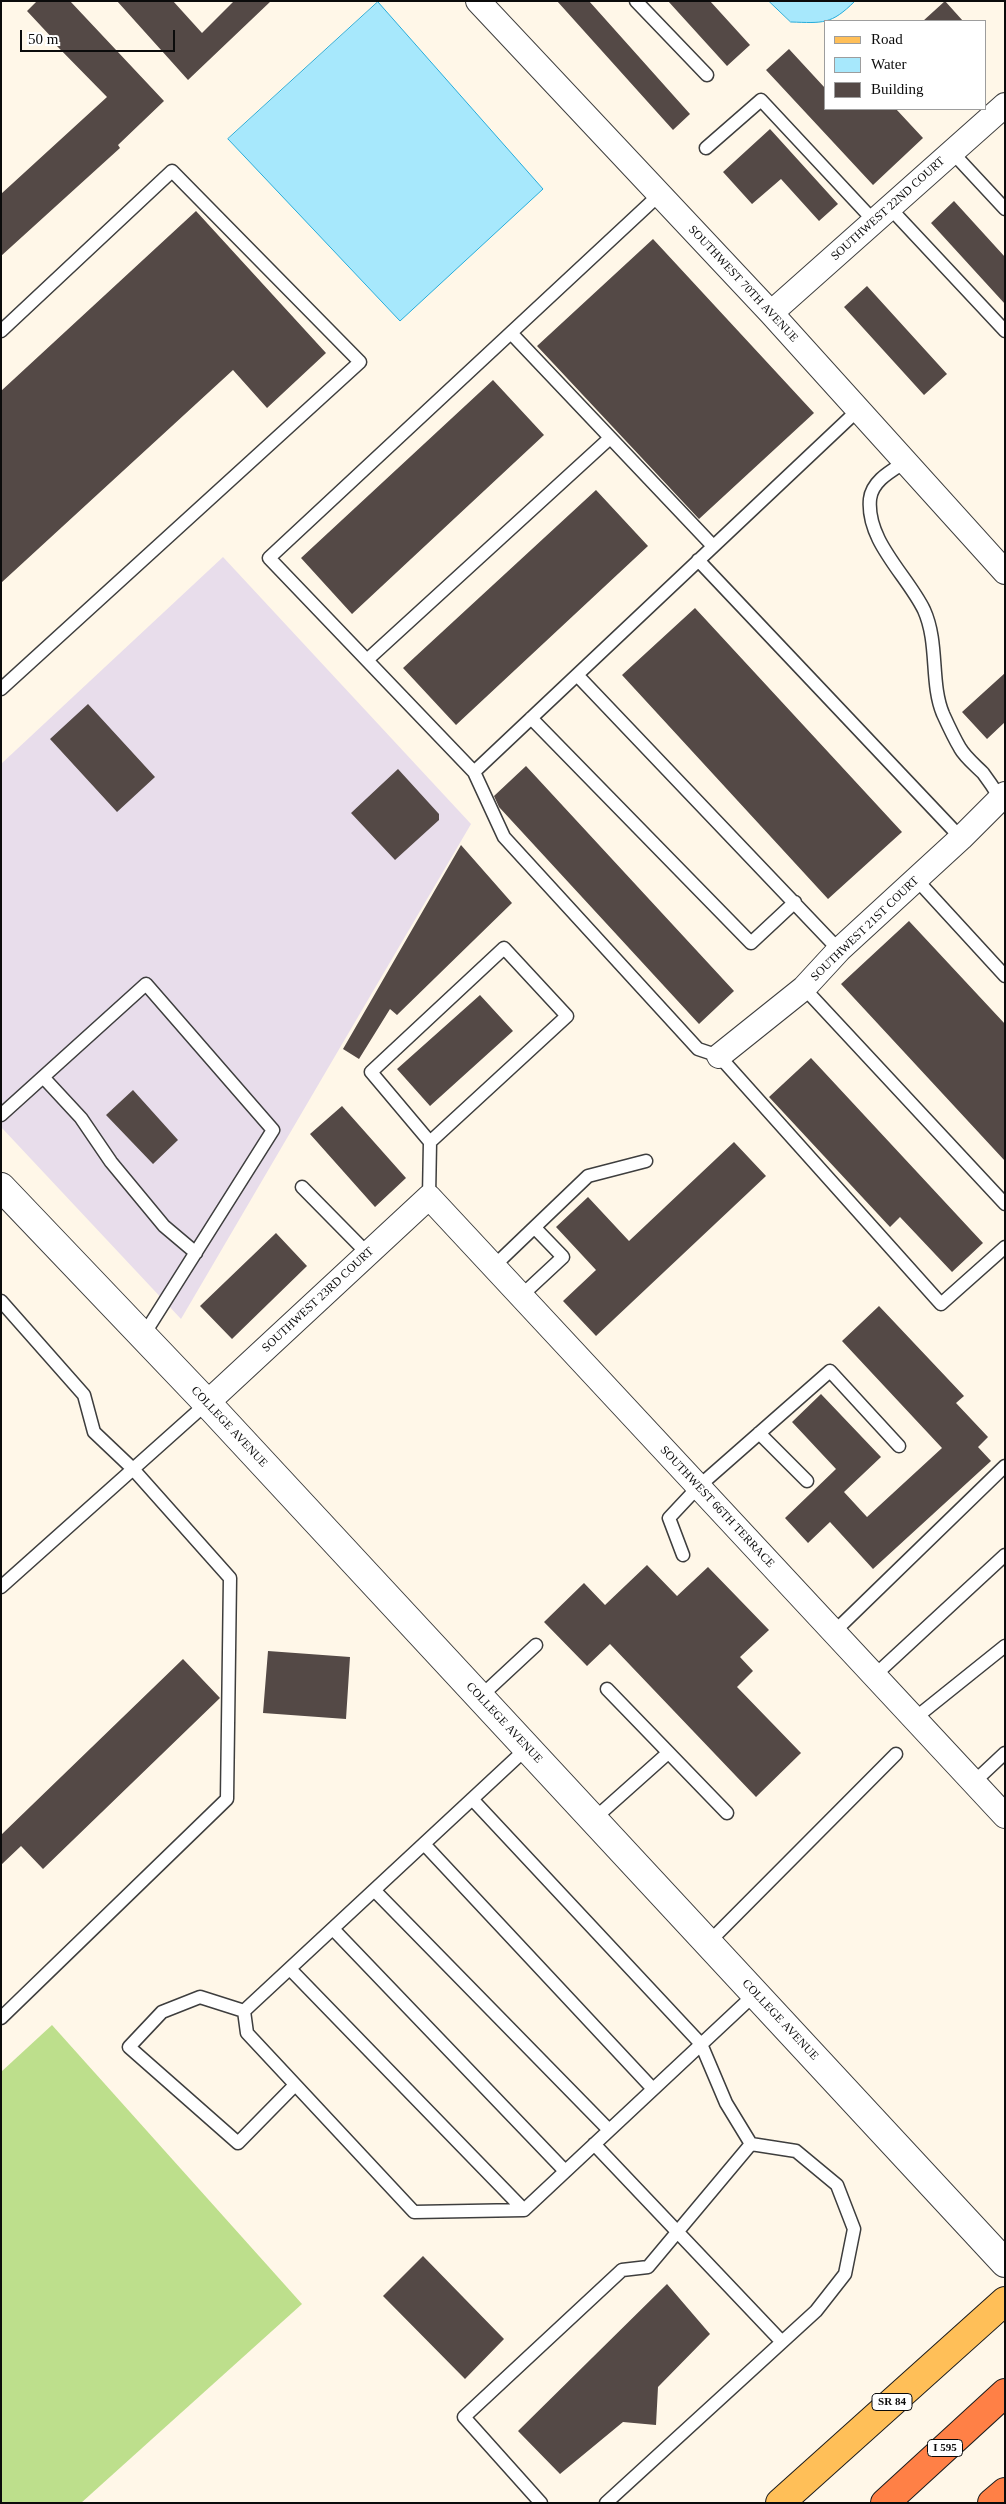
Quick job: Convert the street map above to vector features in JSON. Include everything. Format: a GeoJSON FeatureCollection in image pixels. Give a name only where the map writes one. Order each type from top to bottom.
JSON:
{"type":"FeatureCollection","features":[{"type":"Feature","properties":{"kind":"highway","name":"I 595"},"geometry":{"type":"LineString","coordinates":[[885,2503],[1005,2393]]}},
{"type":"Feature","properties":{"kind":"highway"},"geometry":{"type":"LineString","coordinates":[[992,2503],[1005,2492]]}},
{"type":"Feature","properties":{"kind":"main road","name":"SR 84"},"geometry":{"type":"LineString","coordinates":[[780,2503],[1005,2301]]}},
{"type":"Feature","properties":{"kind":"street","name":"SOUTHWEST 70TH AVENUE"},"geometry":{"type":"LineString","coordinates":[[483,3],[771,313],[905,462],[1001,559]]}},
{"type":"Feature","properties":{"kind":"street","name":"SOUTHWEST 22ND COURT"},"geometry":{"type":"LineString","coordinates":[[771,313],[1005,105]]}},
{"type":"Feature","properties":{"kind":"street","name":"SOUTHWEST 21ST COURT"},"geometry":{"type":"LineString","coordinates":[[719,1056],[804,988],[839,950],[961,838],[1003,796]]}},
{"type":"Feature","properties":{"kind":"street","name":"COLLEGE AVENUE"},"geometry":{"type":"LineString","coordinates":[[1,1187],[207,1403],[1005,2263]]}},
{"type":"Feature","properties":{"kind":"street","name":"SOUTHWEST 23RD COURT"},"geometry":{"type":"LineString","coordinates":[[207,1403],[429,1197]]}},
{"type":"Feature","properties":{"kind":"street","name":"SOUTHWEST 66TH TERRACE"},"geometry":{"type":"LineString","coordinates":[[429,1197],[1005,1816]]}},
{"type":"Feature","properties":{"kind":"lane"},"geometry":{"type":"LineString","coordinates":[[636,1],[707,75]]}},
{"type":"Feature","properties":{"kind":"lane"},"geometry":{"type":"LineString","coordinates":[[706,148],[761,100],[1005,331]]}},
{"type":"Feature","properties":{"kind":"lane"},"geometry":{"type":"LineString","coordinates":[[952,152],[1005,209]]}},
{"type":"Feature","properties":{"kind":"lane"},"geometry":{"type":"LineString","coordinates":[[1,331],[172,171],[360,362],[1,689]]}},
{"type":"Feature","properties":{"kind":"lane"},"geometry":{"type":"LineString","coordinates":[[660,194],[269,558],[474,772],[504,837],[698,1049],[719,1056],[941,1304],[1005,1247]]}},
{"type":"Feature","properties":{"kind":"lane"},"geometry":{"type":"LineString","coordinates":[[511,333],[713,546]]}},
{"type":"Feature","properties":{"kind":"lane"},"geometry":{"type":"LineString","coordinates":[[474,772],[858,410]]}},
{"type":"Feature","properties":{"kind":"lane"},"geometry":{"type":"LineString","coordinates":[[367,660],[610,438]]}},
{"type":"Feature","properties":{"kind":"lane"},"geometry":{"type":"LineString","coordinates":[[905,462],[884,476],[875,486],[870,499],[875,531],[924,612],[933,639],[942,712],[960,750],[1003,796]]}},
{"type":"Feature","properties":{"kind":"lane"},"geometry":{"type":"LineString","coordinates":[[698,560],[961,838]]}},
{"type":"Feature","properties":{"kind":"lane"},"geometry":{"type":"LineString","coordinates":[[577,675],[839,950]]}},
{"type":"Feature","properties":{"kind":"lane"},"geometry":{"type":"LineString","coordinates":[[530,718],[751,943],[795,902]]}},
{"type":"Feature","properties":{"kind":"lane"},"geometry":{"type":"LineString","coordinates":[[916,879],[1005,976]]}},
{"type":"Feature","properties":{"kind":"lane"},"geometry":{"type":"LineString","coordinates":[[429,1197],[430,1142],[371,1072],[504,948],[567,1016],[430,1142]]}},
{"type":"Feature","properties":{"kind":"lane"},"geometry":{"type":"LineString","coordinates":[[1,1115],[146,984],[274,1130],[143,1336]]}},
{"type":"Feature","properties":{"kind":"lane"},"geometry":{"type":"LineString","coordinates":[[804,988],[1005,1204]]}},
{"type":"Feature","properties":{"kind":"lane"},"geometry":{"type":"LineString","coordinates":[[42,1077],[81,1118],[110,1162],[164,1226],[196,1253]]}},
{"type":"Feature","properties":{"kind":"lane"},"geometry":{"type":"LineString","coordinates":[[493,1267],[588,1176],[646,1161]]}},
{"type":"Feature","properties":{"kind":"lane"},"geometry":{"type":"LineString","coordinates":[[302,1187],[368,1254]]}},
{"type":"Feature","properties":{"kind":"lane"},"geometry":{"type":"LineString","coordinates":[[521,1296],[563,1256],[535,1228]]}},
{"type":"Feature","properties":{"kind":"lane"},"geometry":{"type":"LineString","coordinates":[[1,1301],[84,1395],[94,1432],[133,1469],[230,1578],[227,1798],[1,2018]]}},
{"type":"Feature","properties":{"kind":"lane"},"geometry":{"type":"LineString","coordinates":[[683,1555],[669,1518],[698,1487],[830,1371],[900,1446]]}},
{"type":"Feature","properties":{"kind":"lane"},"geometry":{"type":"LineString","coordinates":[[1,1588],[207,1403]]}},
{"type":"Feature","properties":{"kind":"lane"},"geometry":{"type":"LineString","coordinates":[[759,1433],[807,1481]]}},
{"type":"Feature","properties":{"kind":"lane"},"geometry":{"type":"LineString","coordinates":[[834,1632],[1005,1466]]}},
{"type":"Feature","properties":{"kind":"lane"},"geometry":{"type":"LineString","coordinates":[[874,1676],[1005,1555]]}},
{"type":"Feature","properties":{"kind":"lane"},"geometry":{"type":"LineString","coordinates":[[480,1697],[536,1645]]}},
{"type":"Feature","properties":{"kind":"lane"},"geometry":{"type":"LineString","coordinates":[[914,1719],[1005,1646]]}},
{"type":"Feature","properties":{"kind":"lane"},"geometry":{"type":"LineString","coordinates":[[607,1689],[727,1813]]}},
{"type":"Feature","properties":{"kind":"lane"},"geometry":{"type":"LineString","coordinates":[[244,2011],[527,1748]]}},
{"type":"Feature","properties":{"kind":"lane"},"geometry":{"type":"LineString","coordinates":[[594,1819],[668,1753]]}},
{"type":"Feature","properties":{"kind":"lane"},"geometry":{"type":"LineString","coordinates":[[708,1943],[896,1754]]}},
{"type":"Feature","properties":{"kind":"lane"},"geometry":{"type":"LineString","coordinates":[[974,1782],[1005,1754]]}},
{"type":"Feature","properties":{"kind":"lane"},"geometry":{"type":"LineString","coordinates":[[472,1799],[701,2044],[726,2103],[751,2144],[796,2151],[837,2185],[854,2229],[845,2274],[816,2311],[606,2503]]}},
{"type":"Feature","properties":{"kind":"lane"},"geometry":{"type":"LineString","coordinates":[[424,1844],[653,2089]]}},
{"type":"Feature","properties":{"kind":"lane"},"geometry":{"type":"LineString","coordinates":[[374,1890],[609,2130]]}},
{"type":"Feature","properties":{"kind":"lane"},"geometry":{"type":"LineString","coordinates":[[333,1929],[565,2171]]}},
{"type":"Feature","properties":{"kind":"lane"},"geometry":{"type":"LineString","coordinates":[[290,1968],[524,2210]]}},
{"type":"Feature","properties":{"kind":"lane"},"geometry":{"type":"LineString","coordinates":[[244,2011],[247,2033],[414,2212],[524,2210],[755,1994]]}},
{"type":"Feature","properties":{"kind":"lane"},"geometry":{"type":"LineString","coordinates":[[244,2011],[200,1997],[162,2012],[130,2047],[238,2143],[295,2085]]}},
{"type":"Feature","properties":{"kind":"lane"},"geometry":{"type":"LineString","coordinates":[[594,2144],[782,2342]]}},
{"type":"Feature","properties":{"kind":"lane"},"geometry":{"type":"LineString","coordinates":[[541,2503],[464,2417],[622,2270],[648,2267],[751,2144]]}},
{"type":"Feature","properties":{"kind":"shaded area"},"geometry":{"type":"Polygon","coordinates":[[[223,557],[471,824],[181,1319],[1,1127],[1,764],[223,557]]]}},
{"type":"Feature","properties":{"kind":"green space"},"geometry":{"type":"Polygon","coordinates":[[[52,2025],[302,2304],[81,2503],[1,2503],[1,2072],[52,2025]]]}},
{"type":"Feature","properties":{"kind":"water"},"geometry":{"type":"Polygon","coordinates":[[[769,1],[855,1],[839,15],[828,20],[811,23],[791,22],[769,1]]]}},
{"type":"Feature","properties":{"kind":"water"},"geometry":{"type":"Polygon","coordinates":[[[378,2],[543,189],[400,321],[228,139],[378,2]]]}},
{"type":"Feature","properties":{"kind":"building"},"geometry":{"type":"Polygon","coordinates":[[[37,1],[70,1],[164,101],[118,145],[120,148],[1,256],[1,194],[107,97],[53,42],[55,41],[27,11],[37,1]]]}},
{"type":"Feature","properties":{"kind":"building"},"geometry":{"type":"Polygon","coordinates":[[[117,1],[173,1],[202,33],[234,1],[271,1],[188,80],[117,1]]]}},
{"type":"Feature","properties":{"kind":"building"},"geometry":{"type":"Polygon","coordinates":[[[557,1],[589,1],[690,114],[673,130],[557,1]]]}},
{"type":"Feature","properties":{"kind":"building"},"geometry":{"type":"Polygon","coordinates":[[[668,1],[710,1],[750,45],[727,66],[668,1]]]}},
{"type":"Feature","properties":{"kind":"building"},"geometry":{"type":"Polygon","coordinates":[[[945,1],[962,20],[924,20],[945,1]]]}},
{"type":"Feature","properties":{"kind":"building"},"geometry":{"type":"Polygon","coordinates":[[[789,49],[824,87],[824,110],[897,110],[923,138],[873,185],[766,70],[789,49]]]}},
{"type":"Feature","properties":{"kind":"building"},"geometry":{"type":"Polygon","coordinates":[[[770,129],[838,204],[819,221],[781,179],[752,204],[723,172],[770,129]]]}},
{"type":"Feature","properties":{"kind":"building"},"geometry":{"type":"Polygon","coordinates":[[[954,201],[1005,257],[1005,304],[931,223],[954,201]]]}},
{"type":"Feature","properties":{"kind":"building"},"geometry":{"type":"Polygon","coordinates":[[[196,211],[326,353],[267,408],[233,370],[1,583],[1,391],[196,211]]]}},
{"type":"Feature","properties":{"kind":"building"},"geometry":{"type":"Polygon","coordinates":[[[653,239],[814,413],[699,519],[537,346],[653,239]]]}},
{"type":"Feature","properties":{"kind":"building"},"geometry":{"type":"Polygon","coordinates":[[[867,286],[947,374],[924,395],[844,307],[867,286]]]}},
{"type":"Feature","properties":{"kind":"building"},"geometry":{"type":"Polygon","coordinates":[[[493,380],[544,435],[352,614],[301,558],[493,380]]]}},
{"type":"Feature","properties":{"kind":"building"},"geometry":{"type":"Polygon","coordinates":[[[596,490],[648,546],[456,725],[403,668],[596,490]]]}},
{"type":"Feature","properties":{"kind":"building"},"geometry":{"type":"Polygon","coordinates":[[[695,608],[902,832],[828,899],[622,675],[695,608]]]}},
{"type":"Feature","properties":{"kind":"building"},"geometry":{"type":"Polygon","coordinates":[[[1005,673],[1005,722],[987,739],[962,712],[1005,673]]]}},
{"type":"Feature","properties":{"kind":"building"},"geometry":{"type":"Polygon","coordinates":[[[88,704],[155,777],[117,812],[50,739],[88,704]]]}},
{"type":"Feature","properties":{"kind":"building"},"geometry":{"type":"Polygon","coordinates":[[[526,766],[734,991],[699,1024],[499,807],[494,796],[526,766]]]}},
{"type":"Feature","properties":{"kind":"building"},"geometry":{"type":"Polygon","coordinates":[[[398,769],[439,814],[439,820],[395,860],[351,813],[398,769]]]}},
{"type":"Feature","properties":{"kind":"building"},"geometry":{"type":"Polygon","coordinates":[[[461,845],[512,903],[397,1015],[390,1009],[359,1059],[343,1049],[461,845]]]}},
{"type":"Feature","properties":{"kind":"building"},"geometry":{"type":"Polygon","coordinates":[[[909,921],[1005,1024],[1005,1161],[841,984],[909,921]]]}},
{"type":"Feature","properties":{"kind":"building"},"geometry":{"type":"Polygon","coordinates":[[[480,995],[513,1031],[430,1106],[397,1069],[480,995]]]}},
{"type":"Feature","properties":{"kind":"building"},"geometry":{"type":"Polygon","coordinates":[[[811,1058],[983,1243],[952,1272],[900,1217],[890,1227],[769,1097],[811,1058]]]}},
{"type":"Feature","properties":{"kind":"building"},"geometry":{"type":"Polygon","coordinates":[[[133,1090],[178,1140],[153,1164],[106,1115],[133,1090]]]}},
{"type":"Feature","properties":{"kind":"building"},"geometry":{"type":"Polygon","coordinates":[[[342,1106],[406,1178],[375,1207],[310,1134],[342,1106]]]}},
{"type":"Feature","properties":{"kind":"building"},"geometry":{"type":"Polygon","coordinates":[[[734,1142],[766,1176],[596,1336],[563,1301],[596,1270],[556,1227],[588,1197],[629,1241],[734,1142]]]}},
{"type":"Feature","properties":{"kind":"building"},"geometry":{"type":"Polygon","coordinates":[[[276,1233],[307,1266],[232,1339],[200,1306],[276,1233]]]}},
{"type":"Feature","properties":{"kind":"building"},"geometry":{"type":"Polygon","coordinates":[[[879,1306],[964,1396],[956,1403],[988,1437],[978,1447],[991,1461],[873,1569],[830,1522],[808,1543],[785,1518],[836,1469],[792,1422],[821,1394],[881,1457],[844,1492],[867,1517],[942,1448],[842,1341],[879,1306]]]}},
{"type":"Feature","properties":{"kind":"building"},"geometry":{"type":"Polygon","coordinates":[[[647,1565],[677,1596],[708,1567],[769,1630],[740,1657],[753,1671],[737,1687],[801,1753],[756,1797],[610,1644],[587,1666],[544,1622],[584,1583],[605,1605],[647,1565]]]}},
{"type":"Feature","properties":{"kind":"building"},"geometry":{"type":"Polygon","coordinates":[[[268,1651],[350,1657],[346,1719],[263,1713],[268,1651]]]}},
{"type":"Feature","properties":{"kind":"building"},"geometry":{"type":"Polygon","coordinates":[[[183,1659],[220,1698],[43,1869],[21,1846],[1,1865],[1,1835],[183,1659]]]}},
{"type":"Feature","properties":{"kind":"building"},"geometry":{"type":"Polygon","coordinates":[[[423,2256],[504,2339],[465,2379],[383,2296],[423,2256]]]}},
{"type":"Feature","properties":{"kind":"building"},"geometry":{"type":"Polygon","coordinates":[[[667,2284],[710,2334],[658,2387],[656,2425],[623,2422],[560,2474],[518,2431],[667,2284]]]}}]}
